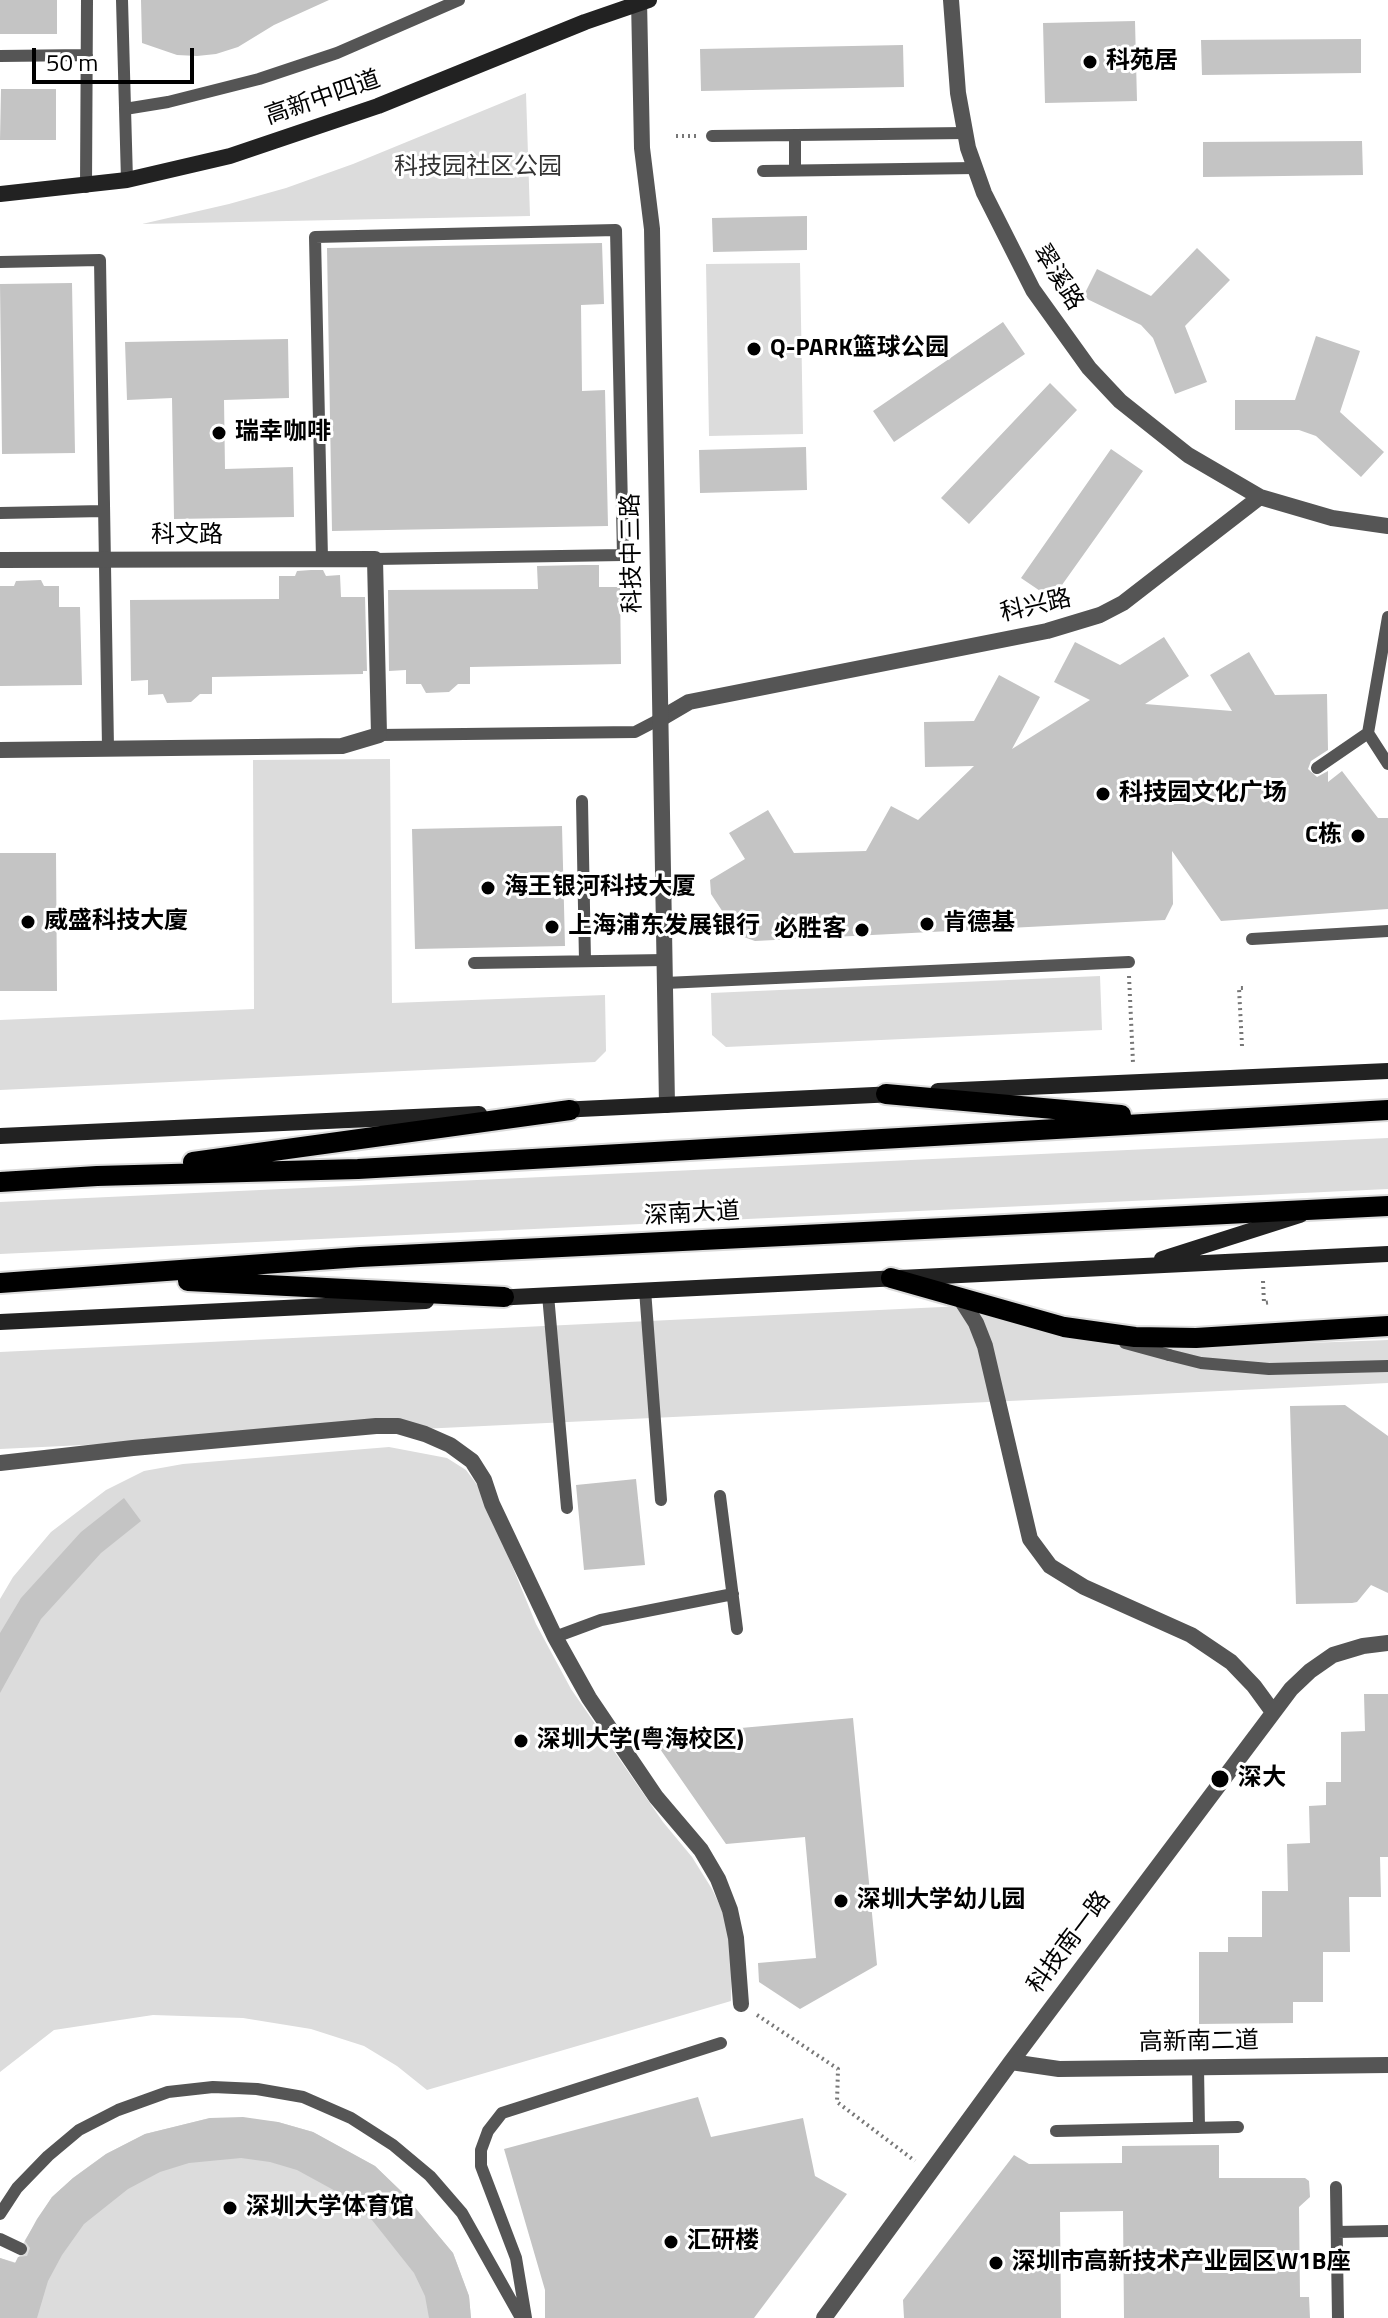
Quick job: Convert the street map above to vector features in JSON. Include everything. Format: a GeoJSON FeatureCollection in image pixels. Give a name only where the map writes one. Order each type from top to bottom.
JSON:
{"type":"FeatureCollection","features":[{"type":"Feature","properties":{"kind":"main road","name":"高新中四道"},"geometry":{"type":"LineString","coordinates":[[0,194],[86,187],[230,156],[378,106],[642,1]]}},
{"type":"Feature","properties":{"kind":"main road"},"geometry":{"type":"LineString","coordinates":[[0,1136],[1388,1071]]}},
{"type":"Feature","properties":{"kind":"main road"},"geometry":{"type":"LineString","coordinates":[[886,1094],[1192,1121]]}},
{"type":"Feature","properties":{"kind":"main road"},"geometry":{"type":"LineString","coordinates":[[97,1176],[570,1110]]}},
{"type":"Feature","properties":{"kind":"main road"},"geometry":{"type":"LineString","coordinates":[[0,1182],[97,1176],[358,1169],[1388,1110]]}},
{"type":"Feature","properties":{"kind":"main road","name":"深南大道"},"geometry":{"type":"LineString","coordinates":[[0,1283],[360,1257],[1388,1206]]}},
{"type":"Feature","properties":{"kind":"main road"},"geometry":{"type":"LineString","coordinates":[[1138,1266],[1317,1210]]}},
{"type":"Feature","properties":{"kind":"main road"},"geometry":{"type":"LineString","coordinates":[[0,1322],[1388,1254]]}},
{"type":"Feature","properties":{"kind":"main road"},"geometry":{"type":"LineString","coordinates":[[104,1276],[504,1297]]}},
{"type":"Feature","properties":{"kind":"main road"},"geometry":{"type":"LineString","coordinates":[[891,1278],[1064,1327],[1135,1337],[1196,1338],[1388,1326]]}},
{"type":"Feature","properties":{"kind":"street","name":"翠溪路"},"geometry":{"type":"LineString","coordinates":[[951,0],[954,56],[965,133],[975,168],[1002,232],[1033,290],[1089,368],[1120,401],[1188,455],[1260,497]]}},
{"type":"Feature","properties":{"kind":"street","name":"科技中三路"},"geometry":{"type":"LineString","coordinates":[[642,1],[642,148],[652,229],[667,1105]]}},
{"type":"Feature","properties":{"kind":"street","name":"科兴路"},"geometry":{"type":"LineString","coordinates":[[660,719],[689,702],[1047,631],[1100,615],[1123,603],[1260,497]]}},
{"type":"Feature","properties":{"kind":"street"},"geometry":{"type":"LineString","coordinates":[[1260,497],[1332,518],[1388,526]]}},
{"type":"Feature","properties":{"kind":"street"},"geometry":{"type":"LineString","coordinates":[[0,750],[342,746],[379,735],[375,559]]}},
{"type":"Feature","properties":{"kind":"street","name":"科文路"},"geometry":{"type":"LineString","coordinates":[[0,560],[375,559]]}},
{"type":"Feature","properties":{"kind":"street"},"geometry":{"type":"LineString","coordinates":[[960,1298],[976,1323],[985,1346],[1030,1539],[1050,1566],[1084,1587],[1191,1635],[1231,1662],[1273,1712]]}},
{"type":"Feature","properties":{"kind":"street"},"geometry":{"type":"LineString","coordinates":[[0,1463],[376,1426],[398,1426],[425,1434],[450,1445],[472,1461],[484,1480],[492,1504],[555,1637],[589,1698],[656,1797],[701,1850],[718,1879],[730,1910],[736,1938],[741,2004]]}},
{"type":"Feature","properties":{"kind":"street","name":"科技南一路"},"geometry":{"type":"LineString","coordinates":[[824,2318],[1011,2062],[1291,1689],[1333,1655],[1388,1643]]}},
{"type":"Feature","properties":{"kind":"street","name":"高新南二道"},"geometry":{"type":"LineString","coordinates":[[1011,2062],[1059,2069],[1388,2065]]}},
{"type":"Feature","properties":{"kind":"lane"},"geometry":{"type":"LineString","coordinates":[[86,187],[87,0]]}},
{"type":"Feature","properties":{"kind":"lane"},"geometry":{"type":"LineString","coordinates":[[122,0],[127,180]]}},
{"type":"Feature","properties":{"kind":"lane"},"geometry":{"type":"LineString","coordinates":[[125,109],[168,102],[259,79],[337,53],[459,0]]}},
{"type":"Feature","properties":{"kind":"lane"},"geometry":{"type":"LineString","coordinates":[[0,56],[87,55]]}},
{"type":"Feature","properties":{"kind":"lane"},"geometry":{"type":"LineString","coordinates":[[712,136],[965,133]]}},
{"type":"Feature","properties":{"kind":"lane"},"geometry":{"type":"LineString","coordinates":[[795,135],[795,170]]}},
{"type":"Feature","properties":{"kind":"lane"},"geometry":{"type":"LineString","coordinates":[[763,171],[975,168]]}},
{"type":"Feature","properties":{"kind":"lane"},"geometry":{"type":"LineString","coordinates":[[322,559],[315,237],[616,230],[623,555],[375,559]]}},
{"type":"Feature","properties":{"kind":"lane"},"geometry":{"type":"LineString","coordinates":[[0,262],[100,260],[108,748]]}},
{"type":"Feature","properties":{"kind":"lane"},"geometry":{"type":"LineString","coordinates":[[0,513],[104,511]]}},
{"type":"Feature","properties":{"kind":"lane"},"geometry":{"type":"LineString","coordinates":[[1388,617],[1368,733],[1388,764]]}},
{"type":"Feature","properties":{"kind":"lane"},"geometry":{"type":"LineString","coordinates":[[379,735],[635,732],[660,719]]}},
{"type":"Feature","properties":{"kind":"lane"},"geometry":{"type":"LineString","coordinates":[[1317,768],[1368,733]]}},
{"type":"Feature","properties":{"kind":"lane"},"geometry":{"type":"LineString","coordinates":[[582,801],[585,961]]}},
{"type":"Feature","properties":{"kind":"lane"},"geometry":{"type":"LineString","coordinates":[[1252,939],[1388,931]]}},
{"type":"Feature","properties":{"kind":"lane"},"geometry":{"type":"LineString","coordinates":[[474,963],[665,960]]}},
{"type":"Feature","properties":{"kind":"lane"},"geometry":{"type":"LineString","coordinates":[[665,983],[1129,962]]}},
{"type":"Feature","properties":{"kind":"lane"},"geometry":{"type":"LineString","coordinates":[[645,1290],[661,1500]]}},
{"type":"Feature","properties":{"kind":"lane"},"geometry":{"type":"LineString","coordinates":[[548,1295],[567,1508]]}},
{"type":"Feature","properties":{"kind":"lane"},"geometry":{"type":"LineString","coordinates":[[1064,1327],[1169,1355],[1231,1367],[1388,1366]]}},
{"type":"Feature","properties":{"kind":"lane"},"geometry":{"type":"LineString","coordinates":[[720,1496],[737,1629]]}},
{"type":"Feature","properties":{"kind":"lane"},"geometry":{"type":"LineString","coordinates":[[555,1637],[601,1620],[733,1594]]}},
{"type":"Feature","properties":{"kind":"lane"},"geometry":{"type":"LineString","coordinates":[[524,2318],[516,2258],[481,2166],[481,2150],[488,2131],[502,2113],[721,2043]]}},
{"type":"Feature","properties":{"kind":"lane"},"geometry":{"type":"LineString","coordinates":[[1198,2067],[1199,2128]]}},
{"type":"Feature","properties":{"kind":"lane"},"geometry":{"type":"LineString","coordinates":[[0,2214],[17,2188],[48,2156],[79,2130],[118,2110],[168,2092],[213,2087],[257,2089],[303,2097],[351,2118],[383,2138],[430,2176],[462,2213],[524,2318]]}},
{"type":"Feature","properties":{"kind":"lane"},"geometry":{"type":"LineString","coordinates":[[1056,2131],[1238,2127]]}},
{"type":"Feature","properties":{"kind":"lane"},"geometry":{"type":"LineString","coordinates":[[1336,2187],[1338,2318]]}},
{"type":"Feature","properties":{"kind":"lane"},"geometry":{"type":"LineString","coordinates":[[1337,2232],[1388,2231]]}},
{"type":"Feature","properties":{"kind":"lane"},"geometry":{"type":"LineString","coordinates":[[0,2239],[21,2249]]}},
{"type":"Feature","properties":{"kind":"path"},"geometry":{"type":"LineString","coordinates":[[1129,962],[1134,1082]]}},
{"type":"Feature","properties":{"kind":"path"},"geometry":{"type":"LineString","coordinates":[[1242,1046],[1239,988],[1245,988]]}},
{"type":"Feature","properties":{"kind":"path"},"geometry":{"type":"LineString","coordinates":[[1263,1281],[1264,1303],[1271,1302]]}},
{"type":"Feature","properties":{"kind":"path"},"geometry":{"type":"LineString","coordinates":[[741,2004],[838,2069],[837,2102],[915,2161]]}},
{"type":"Feature","properties":{"kind":"green space","name":"科技园社区公园"},"geometry":{"type":"Polygon","coordinates":[[[526,93],[530,216],[142,224],[286,188],[526,93]]]}},
{"type":"Feature","properties":{"kind":"green space","name":"Q-PARK篮球公园"},"geometry":{"type":"Polygon","coordinates":[[[800,263],[803,434],[709,436],[706,264],[800,263]]]}},
{"type":"Feature","properties":{"kind":"green space"},"geometry":{"type":"Polygon","coordinates":[[[390,759],[392,1003],[605,995],[606,1051],[595,1062],[0,1090],[0,1020],[254,1009],[253,760],[390,759]]]}},
{"type":"Feature","properties":{"kind":"green space"},"geometry":{"type":"Polygon","coordinates":[[[1100,976],[1102,1030],[726,1047],[712,1035],[711,993],[1100,976]]]}},
{"type":"Feature","properties":{"kind":"green space"},"geometry":{"type":"Polygon","coordinates":[[[1388,1138],[1388,1189],[0,1254],[0,1202],[1388,1138]]]}},
{"type":"Feature","properties":{"kind":"green space"},"geometry":{"type":"Polygon","coordinates":[[[963,1306],[1203,1347],[1388,1340],[1388,1383],[0,1449],[0,1352],[963,1306]]]}},
{"type":"Feature","properties":{"kind":"green space"},"geometry":{"type":"Polygon","coordinates":[[[389,1447],[447,1458],[466,1470],[481,1490],[536,1624],[571,1689],[712,1889],[728,1923],[732,1957],[731,2001],[427,2090],[397,2066],[364,2046],[311,2029],[243,2018],[153,2015],[54,2030],[0,2072],[0,1599],[13,1577],[51,1532],[106,1490],[144,1471],[183,1464],[389,1447]]]}},
{"type":"Feature","properties":{"kind":"green space","name":"深圳大学体育馆"},"geometry":{"type":"Polygon","coordinates":[[[210,2118],[278,2122],[313,2132],[375,2166],[402,2192],[453,2253],[469,2296],[471,2318],[0,2318],[0,2258],[17,2263],[25,2240],[52,2197],[106,2154],[145,2134],[210,2118]]]}},
{"type":"Feature","properties":{"kind":"building"},"geometry":{"type":"Polygon","coordinates":[[[0,0],[57,0],[57,34],[0,34],[0,0]]]}},
{"type":"Feature","properties":{"kind":"building"},"geometry":{"type":"Polygon","coordinates":[[[141,0],[329,0],[274,25],[238,47],[197,56],[177,55],[142,43],[141,0]]]}},
{"type":"Feature","properties":{"kind":"building","name":"科苑居"},"geometry":{"type":"Polygon","coordinates":[[[1135,21],[1137,101],[1045,103],[1043,23],[1135,21]]]}},
{"type":"Feature","properties":{"kind":"building"},"geometry":{"type":"Polygon","coordinates":[[[1361,39],[1361,73],[1202,75],[1201,40],[1361,39]]]}},
{"type":"Feature","properties":{"kind":"building"},"geometry":{"type":"Polygon","coordinates":[[[903,45],[904,87],[701,91],[700,49],[903,45]]]}},
{"type":"Feature","properties":{"kind":"building"},"geometry":{"type":"Polygon","coordinates":[[[1,89],[56,89],[56,140],[0,140],[1,89]]]}},
{"type":"Feature","properties":{"kind":"building"},"geometry":{"type":"Polygon","coordinates":[[[1362,141],[1363,175],[1203,177],[1203,142],[1362,141]]]}},
{"type":"Feature","properties":{"kind":"building"},"geometry":{"type":"Polygon","coordinates":[[[807,216],[807,250],[713,252],[712,218],[807,216]]]}},
{"type":"Feature","properties":{"kind":"building"},"geometry":{"type":"Polygon","coordinates":[[[602,243],[604,304],[581,305],[582,391],[605,390],[608,526],[332,531],[327,248],[602,243]]]}},
{"type":"Feature","properties":{"kind":"building"},"geometry":{"type":"Polygon","coordinates":[[[1197,248],[1230,280],[1185,326],[1207,382],[1175,394],[1153,338],[1141,325],[1083,297],[1097,269],[1151,296],[1197,248]]]}},
{"type":"Feature","properties":{"kind":"building"},"geometry":{"type":"Polygon","coordinates":[[[72,283],[75,453],[2,454],[0,284],[72,283]]]}},
{"type":"Feature","properties":{"kind":"building"},"geometry":{"type":"Polygon","coordinates":[[[1003,322],[1025,354],[894,442],[873,411],[1003,322]]]}},
{"type":"Feature","properties":{"kind":"building"},"geometry":{"type":"Polygon","coordinates":[[[1316,336],[1360,351],[1340,412],[1384,452],[1361,477],[1316,436],[1299,430],[1235,430],[1235,400],[1295,400],[1316,336]]]}},
{"type":"Feature","properties":{"kind":"building"},"geometry":{"type":"Polygon","coordinates":[[[288,339],[289,398],[224,400],[225,469],[293,467],[294,517],[174,519],[172,398],[127,400],[125,342],[288,339]]]}},
{"type":"Feature","properties":{"kind":"building"},"geometry":{"type":"Polygon","coordinates":[[[1050,383],[1077,410],[969,524],[941,498],[1050,383]]]}},
{"type":"Feature","properties":{"kind":"building"},"geometry":{"type":"Polygon","coordinates":[[[806,447],[807,490],[700,493],[699,450],[806,447]]]}},
{"type":"Feature","properties":{"kind":"building"},"geometry":{"type":"Polygon","coordinates":[[[1111,449],[1143,471],[1052,599],[1021,578],[1111,449]]]}},
{"type":"Feature","properties":{"kind":"building"},"geometry":{"type":"Polygon","coordinates":[[[599,565],[599,587],[620,587],[621,664],[470,667],[470,684],[458,684],[449,692],[426,693],[421,684],[406,684],[406,670],[389,671],[388,590],[538,589],[537,566],[599,565]]]}},
{"type":"Feature","properties":{"kind":"building"},"geometry":{"type":"Polygon","coordinates":[[[323,570],[326,576],[340,575],[341,597],[365,597],[367,671],[363,674],[212,677],[212,694],[200,694],[191,702],[167,703],[163,694],[148,695],[148,680],[131,681],[130,600],[279,599],[279,576],[295,576],[297,571],[323,570]]]}},
{"type":"Feature","properties":{"kind":"building"},"geometry":{"type":"Polygon","coordinates":[[[41,580],[44,586],[59,586],[59,607],[80,607],[82,685],[0,686],[0,586],[14,586],[16,581],[41,580]]]}},
{"type":"Feature","properties":{"kind":"building","name":"科技园文化广场"},"geometry":{"type":"Polygon","coordinates":[[[1164,637],[1189,676],[1145,704],[1232,711],[1210,675],[1249,652],[1275,695],[1327,694],[1328,750],[1311,761],[1308,769],[1317,777],[1328,771],[1328,782],[1342,771],[1378,818],[1388,818],[1388,909],[1221,921],[1172,851],[1173,904],[1165,920],[755,941],[738,935],[711,894],[710,880],[745,859],[729,833],[768,810],[794,853],[866,851],[891,806],[918,820],[974,766],[925,767],[924,722],[974,721],[999,675],[1040,697],[1012,749],[1090,700],[1054,682],[1075,642],[1120,665],[1164,637]]]}},
{"type":"Feature","properties":{"kind":"building","name":"海王银河科技大厦"},"geometry":{"type":"Polygon","coordinates":[[[562,826],[565,946],[415,949],[412,829],[562,826]]]}},
{"type":"Feature","properties":{"kind":"building","name":"威盛科技大廈"},"geometry":{"type":"Polygon","coordinates":[[[0,853],[56,853],[57,991],[0,991],[0,853]]]}},
{"type":"Feature","properties":{"kind":"building"},"geometry":{"type":"Polygon","coordinates":[[[1345,1405],[1388,1436],[1388,1593],[1371,1585],[1357,1602],[1296,1604],[1290,1406],[1345,1405]]]}},
{"type":"Feature","properties":{"kind":"building"},"geometry":{"type":"Polygon","coordinates":[[[636,1479],[645,1565],[584,1570],[576,1485],[636,1479]]]}},
{"type":"Feature","properties":{"kind":"building"},"geometry":{"type":"Polygon","coordinates":[[[124,1498],[141,1521],[101,1553],[41,1619],[0,1693],[0,1633],[21,1598],[81,1532],[124,1498]]]}},
{"type":"Feature","properties":{"kind":"building"},"geometry":{"type":"Polygon","coordinates":[[[1364,1694],[1388,1694],[1388,1857],[1380,1857],[1381,1897],[1349,1897],[1350,1952],[1323,1952],[1323,2002],[1293,2002],[1293,2023],[1199,2024],[1199,1952],[1228,1952],[1228,1937],[1262,1937],[1262,1891],[1288,1891],[1287,1844],[1310,1843],[1309,1806],[1326,1805],[1326,1782],[1341,1782],[1341,1732],[1365,1731],[1364,1694]]]}},
{"type":"Feature","properties":{"kind":"building","name":"深圳大学幼儿园"},"geometry":{"type":"Polygon","coordinates":[[[853,1718],[877,1965],[800,2009],[759,1982],[758,1963],[816,1958],[805,1837],[726,1844],[651,1736],[853,1718]]]}},
{"type":"Feature","properties":{"kind":"building","name":"汇研楼"},"geometry":{"type":"Polygon","coordinates":[[[698,2097],[711,2137],[803,2118],[815,2176],[847,2194],[754,2318],[545,2318],[545,2290],[504,2149],[698,2097]]]}},
{"type":"Feature","properties":{"kind":"building"},"geometry":{"type":"Polygon","coordinates":[[[243,2117],[278,2122],[313,2132],[375,2166],[402,2192],[453,2253],[469,2296],[471,2318],[429,2318],[425,2296],[414,2273],[372,2220],[350,2199],[297,2170],[241,2158],[189,2163],[160,2172],[128,2189],[84,2224],[62,2255],[48,2281],[37,2318],[0,2318],[0,2258],[15,2263],[18,2257],[27,2256],[30,2248],[25,2241],[37,2219],[52,2197],[73,2178],[106,2154],[145,2134],[210,2118],[243,2117]]]}},
{"type":"Feature","properties":{"kind":"building","name":"深圳市高新技术产业园区W1B座"},"geometry":{"type":"Polygon","coordinates":[[[1219,2145],[1219,2178],[1305,2178],[1309,2181],[1310,2197],[1299,2207],[1300,2297],[1309,2297],[1310,2318],[1124,2318],[1123,2211],[1060,2212],[1061,2318],[904,2318],[903,2300],[1014,2155],[1029,2164],[1122,2163],[1122,2146],[1219,2145]]]}},
{"type":"Feature","properties":{"kind":"place","name":"科苑居"},"geometry":{"type":"Point","coordinates":[1090,62]}},
{"type":"Feature","properties":{"kind":"place","name":"Q-PARK篮球公园"},"geometry":{"type":"Point","coordinates":[754,349]}},
{"type":"Feature","properties":{"kind":"place","name":"瑞幸咖啡"},"geometry":{"type":"Point","coordinates":[219,433]}},
{"type":"Feature","properties":{"kind":"place","name":"科技园文化广场"},"geometry":{"type":"Point","coordinates":[1103,794]}},
{"type":"Feature","properties":{"kind":"place","name":"C栋"},"geometry":{"type":"Point","coordinates":[1358,836]}},
{"type":"Feature","properties":{"kind":"place","name":"海王银河科技大厦"},"geometry":{"type":"Point","coordinates":[488,888]}},
{"type":"Feature","properties":{"kind":"place","name":"威盛科技大廈"},"geometry":{"type":"Point","coordinates":[28,922]}},
{"type":"Feature","properties":{"kind":"place","name":"肯德基"},"geometry":{"type":"Point","coordinates":[927,924]}},
{"type":"Feature","properties":{"kind":"place","name":"上海浦东发展银行"},"geometry":{"type":"Point","coordinates":[552,927]}},
{"type":"Feature","properties":{"kind":"place","name":"必胜客"},"geometry":{"type":"Point","coordinates":[862,930]}},
{"type":"Feature","properties":{"kind":"place","name":"深圳大学(粤海校区)"},"geometry":{"type":"Point","coordinates":[521,1741]}},
{"type":"Feature","properties":{"kind":"place","name":"深大"},"geometry":{"type":"Point","coordinates":[1220,1779]}},
{"type":"Feature","properties":{"kind":"place","name":"深圳大学幼儿园"},"geometry":{"type":"Point","coordinates":[841,1901]}},
{"type":"Feature","properties":{"kind":"place","name":"深圳大学体育馆"},"geometry":{"type":"Point","coordinates":[230,2208]}},
{"type":"Feature","properties":{"kind":"place","name":"汇研楼"},"geometry":{"type":"Point","coordinates":[671,2242]}},
{"type":"Feature","properties":{"kind":"place","name":"深圳市高新技术产业园区W1B座"},"geometry":{"type":"Point","coordinates":[996,2263]}}]}
